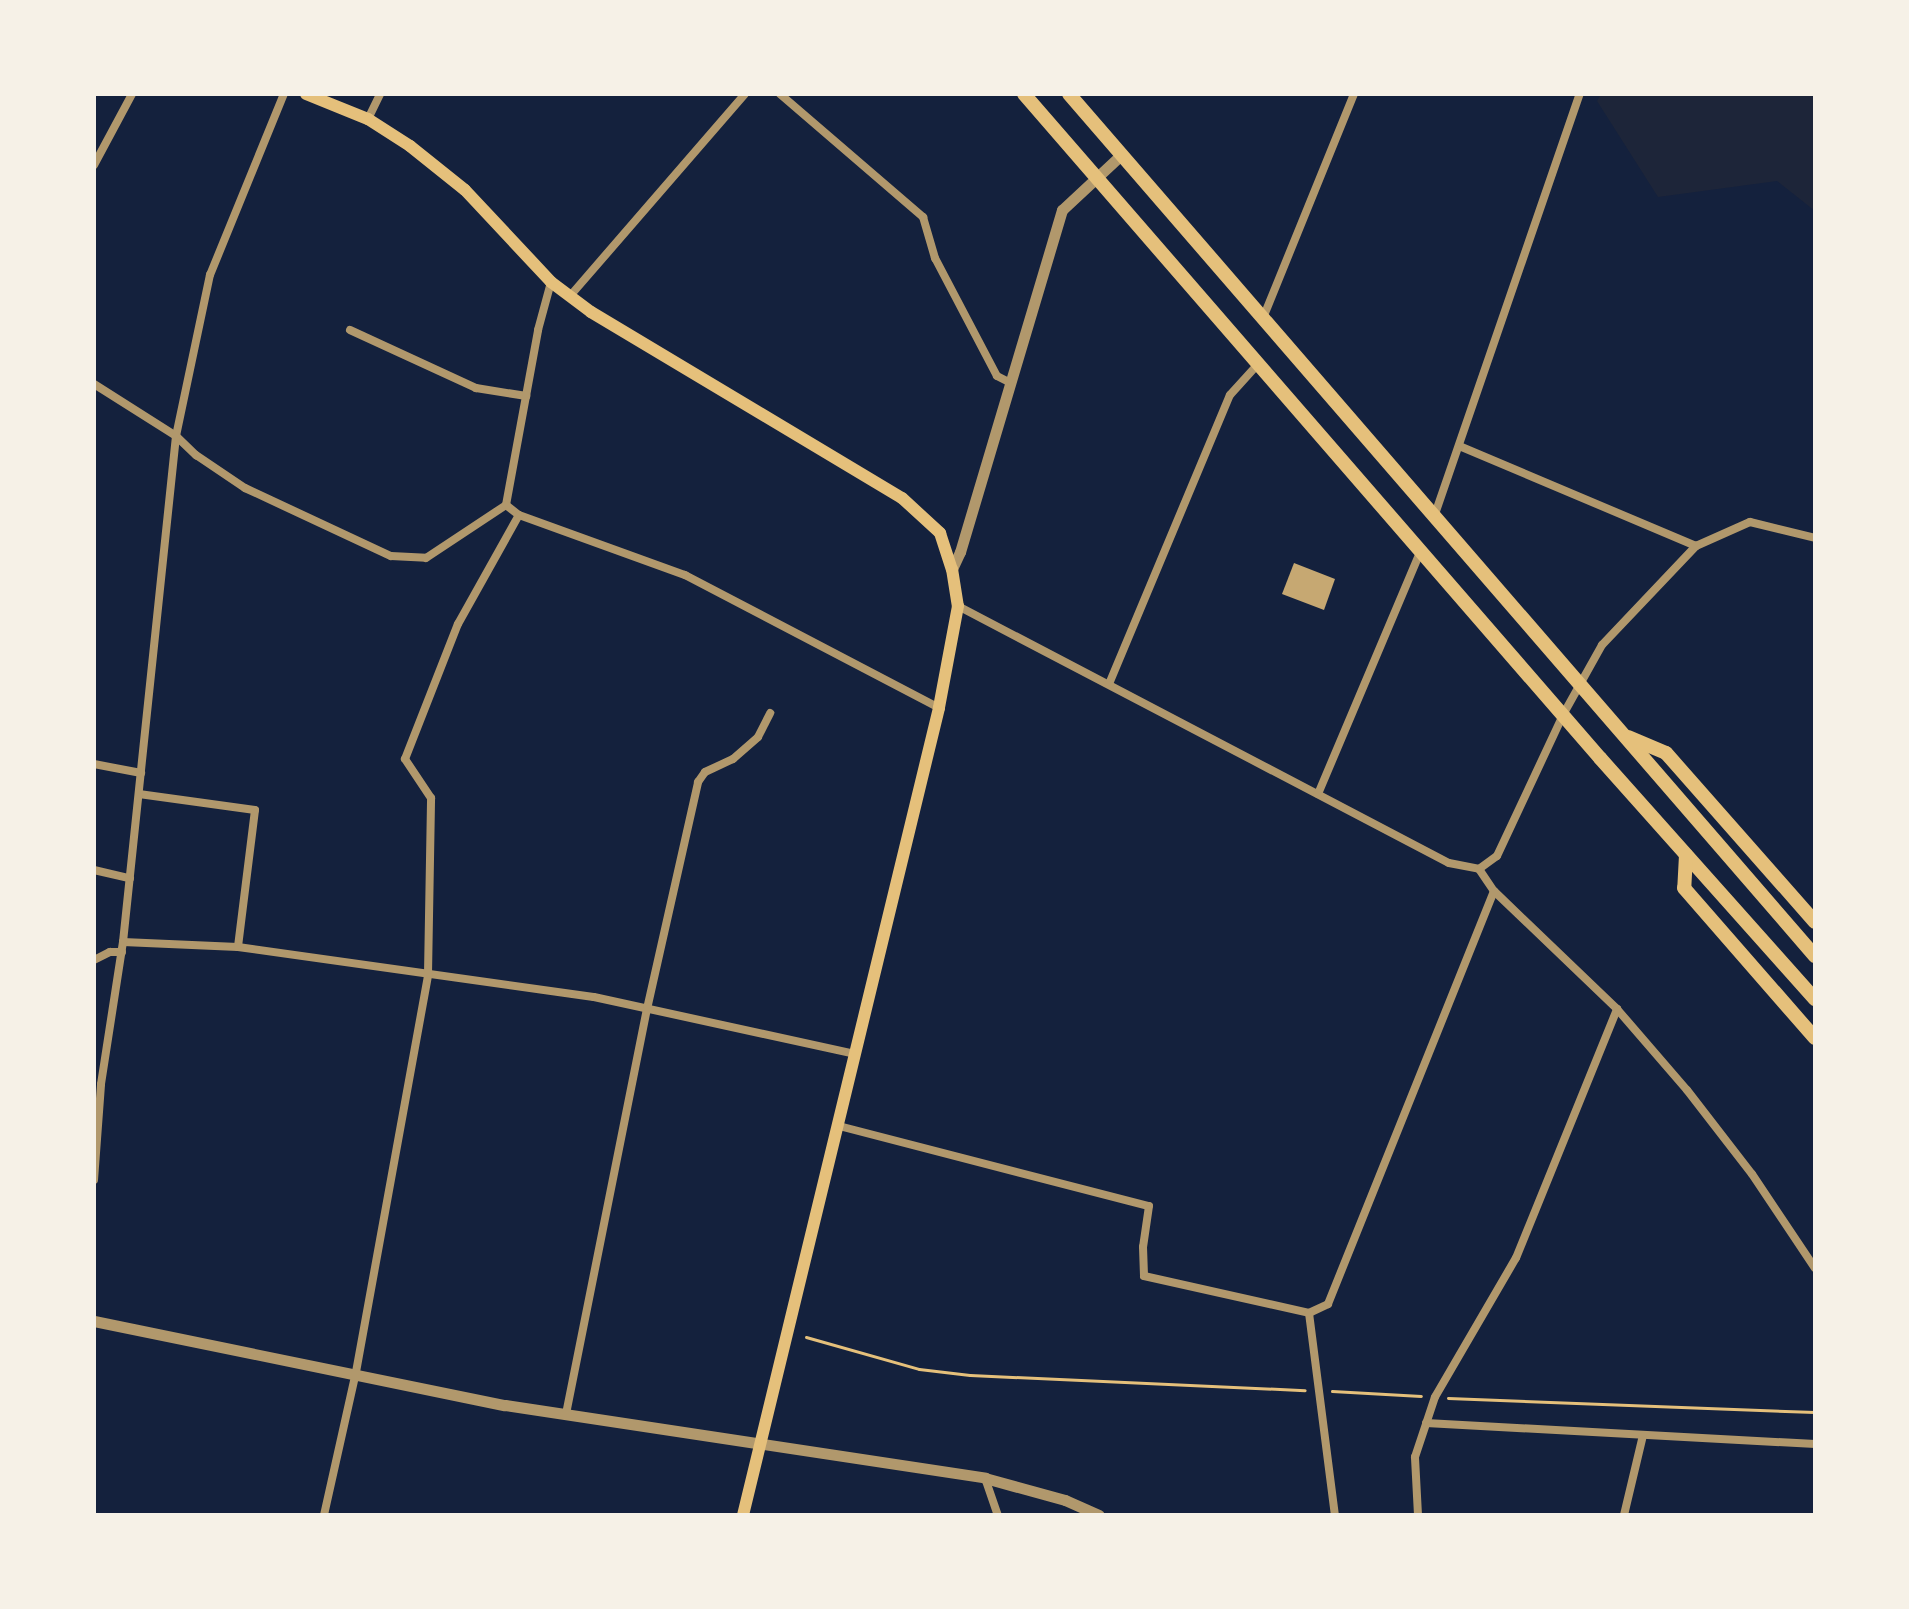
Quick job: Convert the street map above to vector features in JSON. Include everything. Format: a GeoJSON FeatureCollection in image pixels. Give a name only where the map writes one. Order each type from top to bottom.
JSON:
{"type":"FeatureCollection","features":[{"type":"Feature","properties":{"kind":"highway"},"geometry":{"type":"LineString","coordinates":[[1024,94],[1815,999]]}},
{"type":"Feature","properties":{"kind":"highway"},"geometry":{"type":"LineString","coordinates":[[1069,94],[1815,956]]}},
{"type":"Feature","properties":{"kind":"highway"},"geometry":{"type":"LineString","coordinates":[[1623,735],[1666,753],[1815,922]]}},
{"type":"Feature","properties":{"kind":"highway"},"geometry":{"type":"LineString","coordinates":[[1686,855],[1684,888],[1815,1038]]}},
{"type":"Feature","properties":{"kind":"main road"},"geometry":{"type":"LineString","coordinates":[[306,94],[368,119],[465,190],[551,282],[570,296],[711,385],[902,498],[940,533],[952,569],[958,606],[939,708],[743,1515]]}},
{"type":"Feature","properties":{"kind":"street"},"geometry":{"type":"LineString","coordinates":[[94,165],[132,94]]}},
{"type":"Feature","properties":{"kind":"street"},"geometry":{"type":"LineString","coordinates":[[94,1180],[101,1084],[123,947],[176,436],[210,275],[284,94]]}},
{"type":"Feature","properties":{"kind":"street"},"geometry":{"type":"LineString","coordinates":[[368,119],[380,94]]}},
{"type":"Feature","properties":{"kind":"street"},"geometry":{"type":"LineString","coordinates":[[570,296],[745,94]]}},
{"type":"Feature","properties":{"kind":"street"},"geometry":{"type":"LineString","coordinates":[[780,94],[923,217],[935,258],[997,376],[1011,383]]}},
{"type":"Feature","properties":{"kind":"street"},"geometry":{"type":"LineString","coordinates":[[1262,319],[1354,94]]}},
{"type":"Feature","properties":{"kind":"street"},"geometry":{"type":"LineString","coordinates":[[1434,517],[1580,94]]}},
{"type":"Feature","properties":{"kind":"street"},"geometry":{"type":"LineString","coordinates":[[952,569],[960,552],[1062,210],[1121,155]]}},
{"type":"Feature","properties":{"kind":"street"},"geometry":{"type":"LineString","coordinates":[[94,384],[176,436],[196,455],[245,488],[391,556],[426,558],[506,505],[551,282]]}},
{"type":"Feature","properties":{"kind":"street"},"geometry":{"type":"LineString","coordinates":[[350,330],[476,388],[526,396]]}},
{"type":"Feature","properties":{"kind":"street"},"geometry":{"type":"LineString","coordinates":[[1109,684],[1230,395],[1259,362]]}},
{"type":"Feature","properties":{"kind":"street"},"geometry":{"type":"LineString","coordinates":[[1459,446],[1696,546]]}},
{"type":"Feature","properties":{"kind":"street"},"geometry":{"type":"LineString","coordinates":[[506,505],[519,515],[685,575],[939,708]]}},
{"type":"Feature","properties":{"kind":"street"},"geometry":{"type":"LineString","coordinates":[[324,1515],[356,1372],[428,974],[431,798],[405,759],[458,624],[519,515]]}},
{"type":"Feature","properties":{"kind":"street"},"geometry":{"type":"LineString","coordinates":[[1479,869],[1497,856],[1564,713],[1602,645],[1696,546],[1750,522],[1815,538]]}},
{"type":"Feature","properties":{"kind":"street"},"geometry":{"type":"LineString","coordinates":[[1318,794],[1421,549]]}},
{"type":"Feature","properties":{"kind":"street"},"geometry":{"type":"LineString","coordinates":[[958,606],[1449,863],[1479,869],[1494,891],[1617,1009],[1687,1090],[1752,1174],[1815,1268]]}},
{"type":"Feature","properties":{"kind":"street"},"geometry":{"type":"LineString","coordinates":[[566,1414],[647,1009],[698,782],[705,772],[733,759],[758,737],[770,713]]}},
{"type":"Feature","properties":{"kind":"street"},"geometry":{"type":"LineString","coordinates":[[94,764],[141,773]]}},
{"type":"Feature","properties":{"kind":"street"},"geometry":{"type":"LineString","coordinates":[[139,794],[255,810],[238,947]]}},
{"type":"Feature","properties":{"kind":"street"},"geometry":{"type":"LineString","coordinates":[[94,870],[130,878]]}},
{"type":"Feature","properties":{"kind":"street"},"geometry":{"type":"LineString","coordinates":[[839,1126],[1149,1206],[1143,1247],[1144,1276],[1309,1313],[1328,1304],[1494,891]]}},
{"type":"Feature","properties":{"kind":"street"},"geometry":{"type":"LineString","coordinates":[[94,960],[123,947],[238,947],[594,997],[856,1054]]}},
{"type":"Feature","properties":{"kind":"street"},"geometry":{"type":"LineString","coordinates":[[1418,1515],[1415,1457],[1435,1397],[1516,1258],[1617,1009]]}},
{"type":"Feature","properties":{"kind":"street"},"geometry":{"type":"LineString","coordinates":[[1309,1313],[1335,1515]]}},
{"type":"Feature","properties":{"kind":"street"},"geometry":{"type":"LineString","coordinates":[[94,1321],[566,1414],[985,1478],[1065,1500],[1099,1515]]}},
{"type":"Feature","properties":{"kind":"street"},"geometry":{"type":"LineString","coordinates":[[1426,1423],[1815,1444]]}},
{"type":"Feature","properties":{"kind":"street"},"geometry":{"type":"LineString","coordinates":[[1624,1515],[1643,1435]]}},
{"type":"Feature","properties":{"kind":"street"},"geometry":{"type":"LineString","coordinates":[[985,1478],[998,1515]]}},
{"type":"Feature","properties":{"kind":"shaded area"},"geometry":{"type":"Polygon","coordinates":[[[1601,94],[1815,94],[1815,211],[1777,181],[1658,197],[1597,101],[1601,94]]]}},
{"type":"Feature","properties":{"kind":"building"},"geometry":{"type":"Polygon","coordinates":[[[1294,563],[1335,579],[1324,610],[1282,594],[1294,563]]]}}]}
